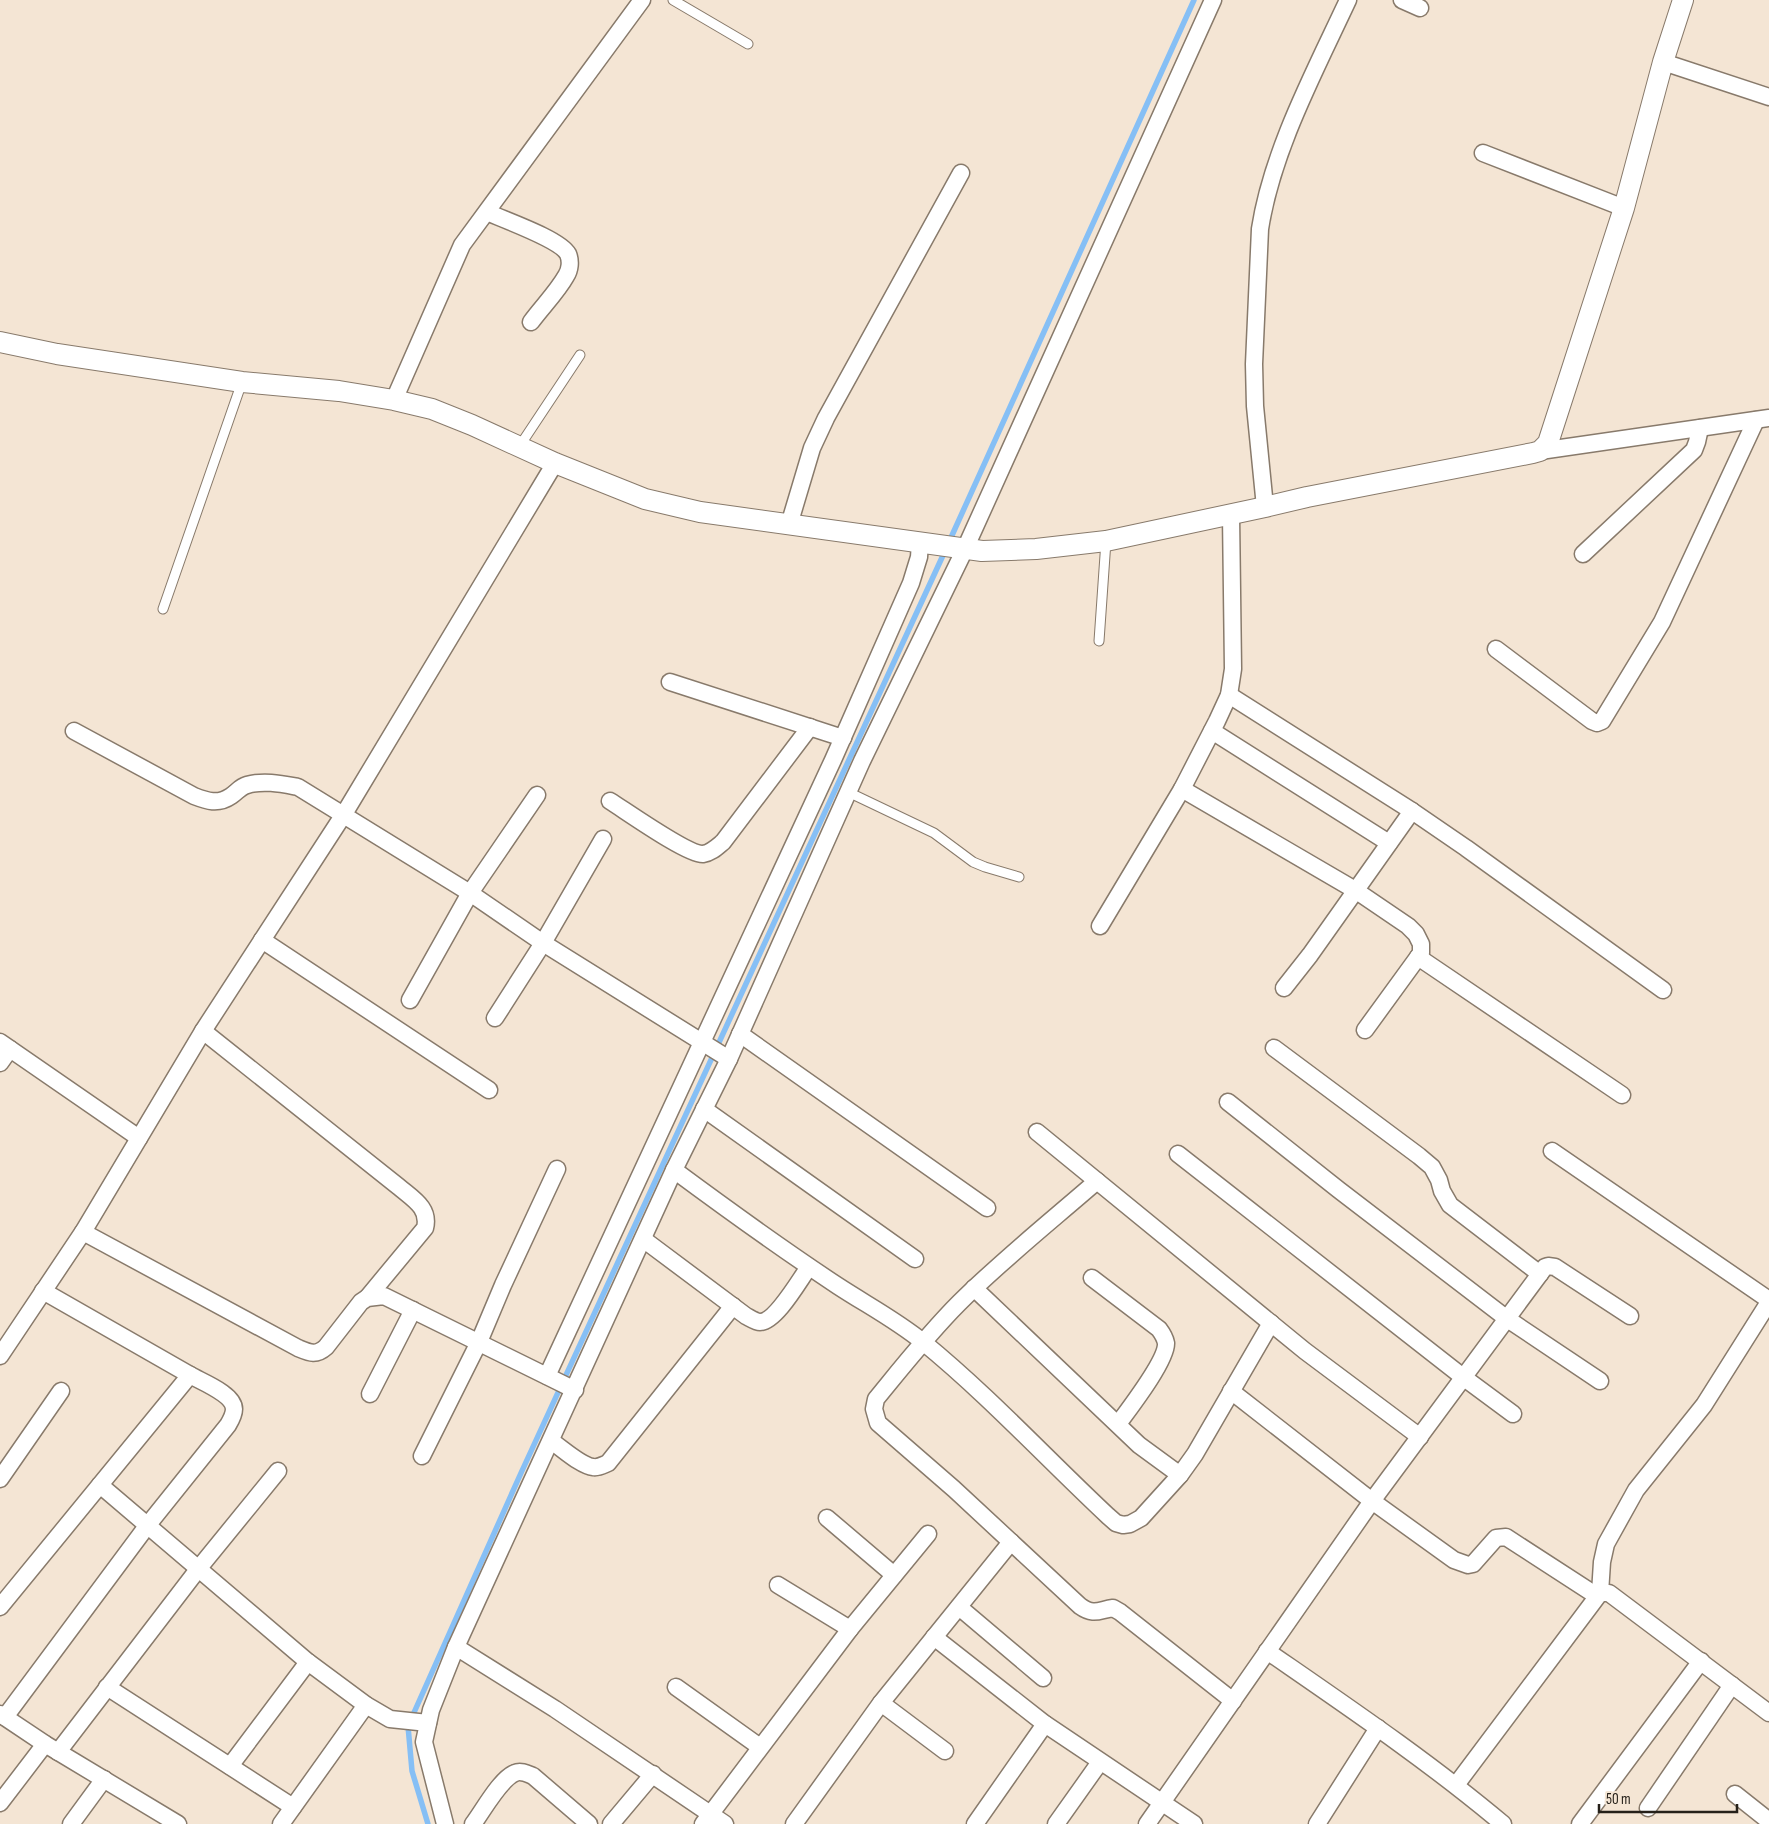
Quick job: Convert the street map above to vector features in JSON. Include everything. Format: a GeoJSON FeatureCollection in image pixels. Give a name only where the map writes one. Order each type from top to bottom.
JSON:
{"type":"FeatureCollection","features":[{"type":"Feature","properties":{"kind":"street"},"geometry":{"type":"LineString","coordinates":[[394,400],[462,245],[642,0]]}},
{"type":"Feature","properties":{"kind":"street"},"geometry":{"type":"LineString","coordinates":[[561,1383],[643,1239],[704,1109],[716,1050],[740,1034],[958,548],[1214,0]]}},
{"type":"Feature","properties":{"kind":"street"},"geometry":{"type":"LineString","coordinates":[[1265,507],[1255,406],[1254,364],[1260,228],[1264,207],[1289,131],[1348,0]]}},
{"type":"Feature","properties":{"kind":"street"},"geometry":{"type":"LineString","coordinates":[[1402,0],[1420,8]]}},
{"type":"Feature","properties":{"kind":"street"},"geometry":{"type":"LineString","coordinates":[[1540,451],[1548,443],[1624,208],[1663,62],[1683,0]]}},
{"type":"Feature","properties":{"kind":"street"},"geometry":{"type":"LineString","coordinates":[[1663,62],[1769,97]]}},
{"type":"Feature","properties":{"kind":"street"},"geometry":{"type":"LineString","coordinates":[[1483,153],[1624,208]]}},
{"type":"Feature","properties":{"kind":"street"},"geometry":{"type":"LineString","coordinates":[[789,525],[812,448],[826,418],[961,174]]}},
{"type":"Feature","properties":{"kind":"street"},"geometry":{"type":"LineString","coordinates":[[486,212],[549,239],[568,254],[570,263],[567,275],[531,322]]}},
{"type":"Feature","properties":{"kind":"street"},"geometry":{"type":"LineString","coordinates":[[0,342],[57,354],[242,382],[338,391],[394,400],[432,409],[555,463],[645,499],[700,512],[982,551],[1036,550],[1106,541],[1308,496],[1540,451],[1763,419]]}},
{"type":"Feature","properties":{"kind":"street"},"geometry":{"type":"LineString","coordinates":[[1496,649],[1592,721],[1597,723],[1602,721],[1662,622],[1763,419]]}},
{"type":"Feature","properties":{"kind":"street"},"geometry":{"type":"LineString","coordinates":[[1583,554],[1694,450],[1698,442],[1700,428]]}},
{"type":"Feature","properties":{"kind":"street"},"geometry":{"type":"LineString","coordinates":[[0,1355],[82,1232],[203,1031],[344,814],[555,463]]}},
{"type":"Feature","properties":{"kind":"street"},"geometry":{"type":"LineString","coordinates":[[1100,926],[1182,789],[1229,695],[1233,669],[1231,514]]}},
{"type":"Feature","properties":{"kind":"street"},"geometry":{"type":"LineString","coordinates":[[445,1824],[424,1742],[423,1723],[431,1710],[456,1648],[551,1441],[561,1383],[716,1050],[843,738],[911,583],[924,544]]}},
{"type":"Feature","properties":{"kind":"street"},"geometry":{"type":"LineString","coordinates":[[670,682],[843,738]]}},
{"type":"Feature","properties":{"kind":"street"},"geometry":{"type":"LineString","coordinates":[[1229,695],[1412,811],[1663,990]]}},
{"type":"Feature","properties":{"kind":"street"},"geometry":{"type":"LineString","coordinates":[[610,801],[682,846],[694,852],[705,854],[714,850],[723,842],[810,727]]}},
{"type":"Feature","properties":{"kind":"street"},"geometry":{"type":"LineString","coordinates":[[74,731],[194,796],[209,801],[221,802],[245,785],[268,782],[298,787],[470,893],[543,943],[716,1050]]}},
{"type":"Feature","properties":{"kind":"street"},"geometry":{"type":"LineString","coordinates":[[1212,731],[1389,843]]}},
{"type":"Feature","properties":{"kind":"street"},"geometry":{"type":"LineString","coordinates":[[1182,789],[1355,890],[1412,930],[1421,944],[1421,953],[1365,1030]]}},
{"type":"Feature","properties":{"kind":"street"},"geometry":{"type":"LineString","coordinates":[[410,1000],[470,893],[537,795]]}},
{"type":"Feature","properties":{"kind":"street"},"geometry":{"type":"LineString","coordinates":[[1284,988],[1310,955],[1412,811]]}},
{"type":"Feature","properties":{"kind":"street"},"geometry":{"type":"LineString","coordinates":[[495,1018],[543,943],[603,839]]}},
{"type":"Feature","properties":{"kind":"street"},"geometry":{"type":"LineString","coordinates":[[262,940],[489,1090]]}},
{"type":"Feature","properties":{"kind":"street"},"geometry":{"type":"LineString","coordinates":[[1418,957],[1622,1095]]}},
{"type":"Feature","properties":{"kind":"street"},"geometry":{"type":"LineString","coordinates":[[82,1232],[298,1348],[313,1354],[320,1352],[326,1347],[361,1302],[367,1298],[425,1228],[427,1221],[426,1212],[400,1187],[203,1031]]}},
{"type":"Feature","properties":{"kind":"street"},"geometry":{"type":"LineString","coordinates":[[740,1034],[987,1208]]}},
{"type":"Feature","properties":{"kind":"street"},"geometry":{"type":"LineString","coordinates":[[0,1064],[5,1046],[139,1138]]}},
{"type":"Feature","properties":{"kind":"street"},"geometry":{"type":"LineString","coordinates":[[1274,1048],[1432,1167],[1450,1205],[1540,1274]]}},
{"type":"Feature","properties":{"kind":"street"},"geometry":{"type":"LineString","coordinates":[[1228,1102],[1506,1318],[1600,1381]]}},
{"type":"Feature","properties":{"kind":"street"},"geometry":{"type":"LineString","coordinates":[[704,1109],[915,1259]]}},
{"type":"Feature","properties":{"kind":"street"},"geometry":{"type":"LineString","coordinates":[[1038,1132],[1305,1350],[1420,1437]]}},
{"type":"Feature","properties":{"kind":"street"},"geometry":{"type":"LineString","coordinates":[[1456,1785],[1599,1595],[1604,1551],[1623,1511],[1644,1477],[1704,1405],[1769,1301],[1552,1151]]}},
{"type":"Feature","properties":{"kind":"street"},"geometry":{"type":"LineString","coordinates":[[1178,1154],[1513,1414]]}},
{"type":"Feature","properties":{"kind":"street"},"geometry":{"type":"LineString","coordinates":[[422,1456],[479,1342],[558,1169]]}},
{"type":"Feature","properties":{"kind":"street"},"geometry":{"type":"LineString","coordinates":[[674,1170],[809,1267],[881,1312],[923,1342],[959,1372],[1116,1523],[1123,1525],[1130,1524],[1141,1518],[1180,1475],[1195,1454],[1271,1322]]}},
{"type":"Feature","properties":{"kind":"street"},"geometry":{"type":"LineString","coordinates":[[1097,1181],[974,1288],[923,1342],[876,1399],[874,1409],[878,1423],[954,1489],[1080,1606],[1088,1612],[1113,1608],[1120,1612],[1233,1701]]}},
{"type":"Feature","properties":{"kind":"street"},"geometry":{"type":"LineString","coordinates":[[643,1239],[733,1306],[758,1322],[767,1321],[778,1310],[809,1267]]}},
{"type":"Feature","properties":{"kind":"street"},"geometry":{"type":"LineString","coordinates":[[1147,1824],[1372,1502],[1540,1274],[1548,1266],[1555,1267],[1630,1316]]}},
{"type":"Feature","properties":{"kind":"street"},"geometry":{"type":"LineString","coordinates":[[1092,1278],[1159,1329],[1166,1343],[1157,1368],[1118,1424]]}},
{"type":"Feature","properties":{"kind":"street"},"geometry":{"type":"LineString","coordinates":[[974,1288],[1139,1445],[1180,1475]]}},
{"type":"Feature","properties":{"kind":"street"},"geometry":{"type":"LineString","coordinates":[[43,1291],[222,1392],[230,1399],[234,1408],[233,1416],[228,1425],[147,1526],[3,1715],[51,1748],[104,1779],[159,1819],[178,1824]]}},
{"type":"Feature","properties":{"kind":"street"},"geometry":{"type":"LineString","coordinates":[[367,1298],[384,1296],[561,1383]]}},
{"type":"Feature","properties":{"kind":"street"},"geometry":{"type":"LineString","coordinates":[[551,1441],[586,1465],[594,1468],[601,1467],[608,1462],[733,1306]]}},
{"type":"Feature","properties":{"kind":"street"},"geometry":{"type":"LineString","coordinates":[[370,1394],[413,1310]]}},
{"type":"Feature","properties":{"kind":"street"},"geometry":{"type":"LineString","coordinates":[[0,1608],[190,1375]]}},
{"type":"Feature","properties":{"kind":"street"},"geometry":{"type":"LineString","coordinates":[[0,1479],[61,1391]]}},
{"type":"Feature","properties":{"kind":"street"},"geometry":{"type":"LineString","coordinates":[[1231,1391],[1372,1502],[1454,1560],[1462,1564],[1473,1564],[1496,1538],[1506,1537],[1599,1595],[1609,1593],[1769,1713]]}},
{"type":"Feature","properties":{"kind":"street"},"geometry":{"type":"LineString","coordinates":[[0,1804],[107,1687],[199,1568],[278,1471]]}},
{"type":"Feature","properties":{"kind":"street"},"geometry":{"type":"LineString","coordinates":[[100,1485],[308,1662],[366,1705],[381,1715],[398,1721],[423,1723]]}},
{"type":"Feature","properties":{"kind":"street"},"geometry":{"type":"LineString","coordinates":[[827,1518],[894,1575]]}},
{"type":"Feature","properties":{"kind":"street"},"geometry":{"type":"LineString","coordinates":[[707,1819],[850,1629],[928,1534]]}},
{"type":"Feature","properties":{"kind":"street"},"geometry":{"type":"LineString","coordinates":[[794,1824],[881,1704],[1011,1542]]}},
{"type":"Feature","properties":{"kind":"street"},"geometry":{"type":"LineString","coordinates":[[778,1585],[850,1629]]}},
{"type":"Feature","properties":{"kind":"street"},"geometry":{"type":"LineString","coordinates":[[959,1607],[1043,1678]]}},
{"type":"Feature","properties":{"kind":"street"},"geometry":{"type":"LineString","coordinates":[[934,1638],[1045,1724],[1194,1824]]}},
{"type":"Feature","properties":{"kind":"street"},"geometry":{"type":"LineString","coordinates":[[456,1648],[555,1709],[653,1774],[707,1819],[725,1824]]}},
{"type":"Feature","properties":{"kind":"street"},"geometry":{"type":"LineString","coordinates":[[1267,1652],[1378,1728],[1456,1785],[1503,1824]]}},
{"type":"Feature","properties":{"kind":"street"},"geometry":{"type":"LineString","coordinates":[[1580,1824],[1701,1661]]}},
{"type":"Feature","properties":{"kind":"street"},"geometry":{"type":"LineString","coordinates":[[230,1766],[308,1662]]}},
{"type":"Feature","properties":{"kind":"street"},"geometry":{"type":"LineString","coordinates":[[1648,1808],[1732,1685]]}},
{"type":"Feature","properties":{"kind":"street"},"geometry":{"type":"LineString","coordinates":[[107,1687],[293,1807]]}},
{"type":"Feature","properties":{"kind":"street"},"geometry":{"type":"LineString","coordinates":[[676,1687],[760,1747]]}},
{"type":"Feature","properties":{"kind":"street"},"geometry":{"type":"LineString","coordinates":[[881,1704],[945,1751]]}},
{"type":"Feature","properties":{"kind":"street"},"geometry":{"type":"LineString","coordinates":[[280,1824],[366,1705]]}},
{"type":"Feature","properties":{"kind":"street"},"geometry":{"type":"LineString","coordinates":[[976,1824],[1045,1724]]}},
{"type":"Feature","properties":{"kind":"street"},"geometry":{"type":"LineString","coordinates":[[1317,1824],[1378,1728]]}},
{"type":"Feature","properties":{"kind":"street"},"geometry":{"type":"LineString","coordinates":[[1056,1824],[1100,1762]]}},
{"type":"Feature","properties":{"kind":"street"},"geometry":{"type":"LineString","coordinates":[[473,1824],[506,1779],[516,1772],[526,1772],[533,1776],[589,1824]]}},
{"type":"Feature","properties":{"kind":"street"},"geometry":{"type":"LineString","coordinates":[[611,1824],[653,1774]]}},
{"type":"Feature","properties":{"kind":"street"},"geometry":{"type":"LineString","coordinates":[[71,1824],[104,1779]]}},
{"type":"Feature","properties":{"kind":"street"},"geometry":{"type":"LineString","coordinates":[[1735,1794],[1769,1821]]}},
{"type":"Feature","properties":{"kind":"lane"},"geometry":{"type":"LineString","coordinates":[[674,0],[748,44]]}},
{"type":"Feature","properties":{"kind":"lane"},"geometry":{"type":"LineString","coordinates":[[519,447],[580,355]]}},
{"type":"Feature","properties":{"kind":"lane"},"geometry":{"type":"LineString","coordinates":[[163,609],[242,382]]}},
{"type":"Feature","properties":{"kind":"lane"},"geometry":{"type":"LineString","coordinates":[[1099,641],[1106,541]]}},
{"type":"Feature","properties":{"kind":"lane"},"geometry":{"type":"LineString","coordinates":[[848,792],[934,833],[973,862],[1019,877]]}},
{"type":"Feature","properties":{"kind":"waterway"},"geometry":{"type":"LineString","coordinates":[[949,542],[1194,0]]}},
{"type":"Feature","properties":{"kind":"waterway"},"geometry":{"type":"LineString","coordinates":[[428,1824],[412,1771],[408,1726],[521,1473],[945,551]]}}]}
